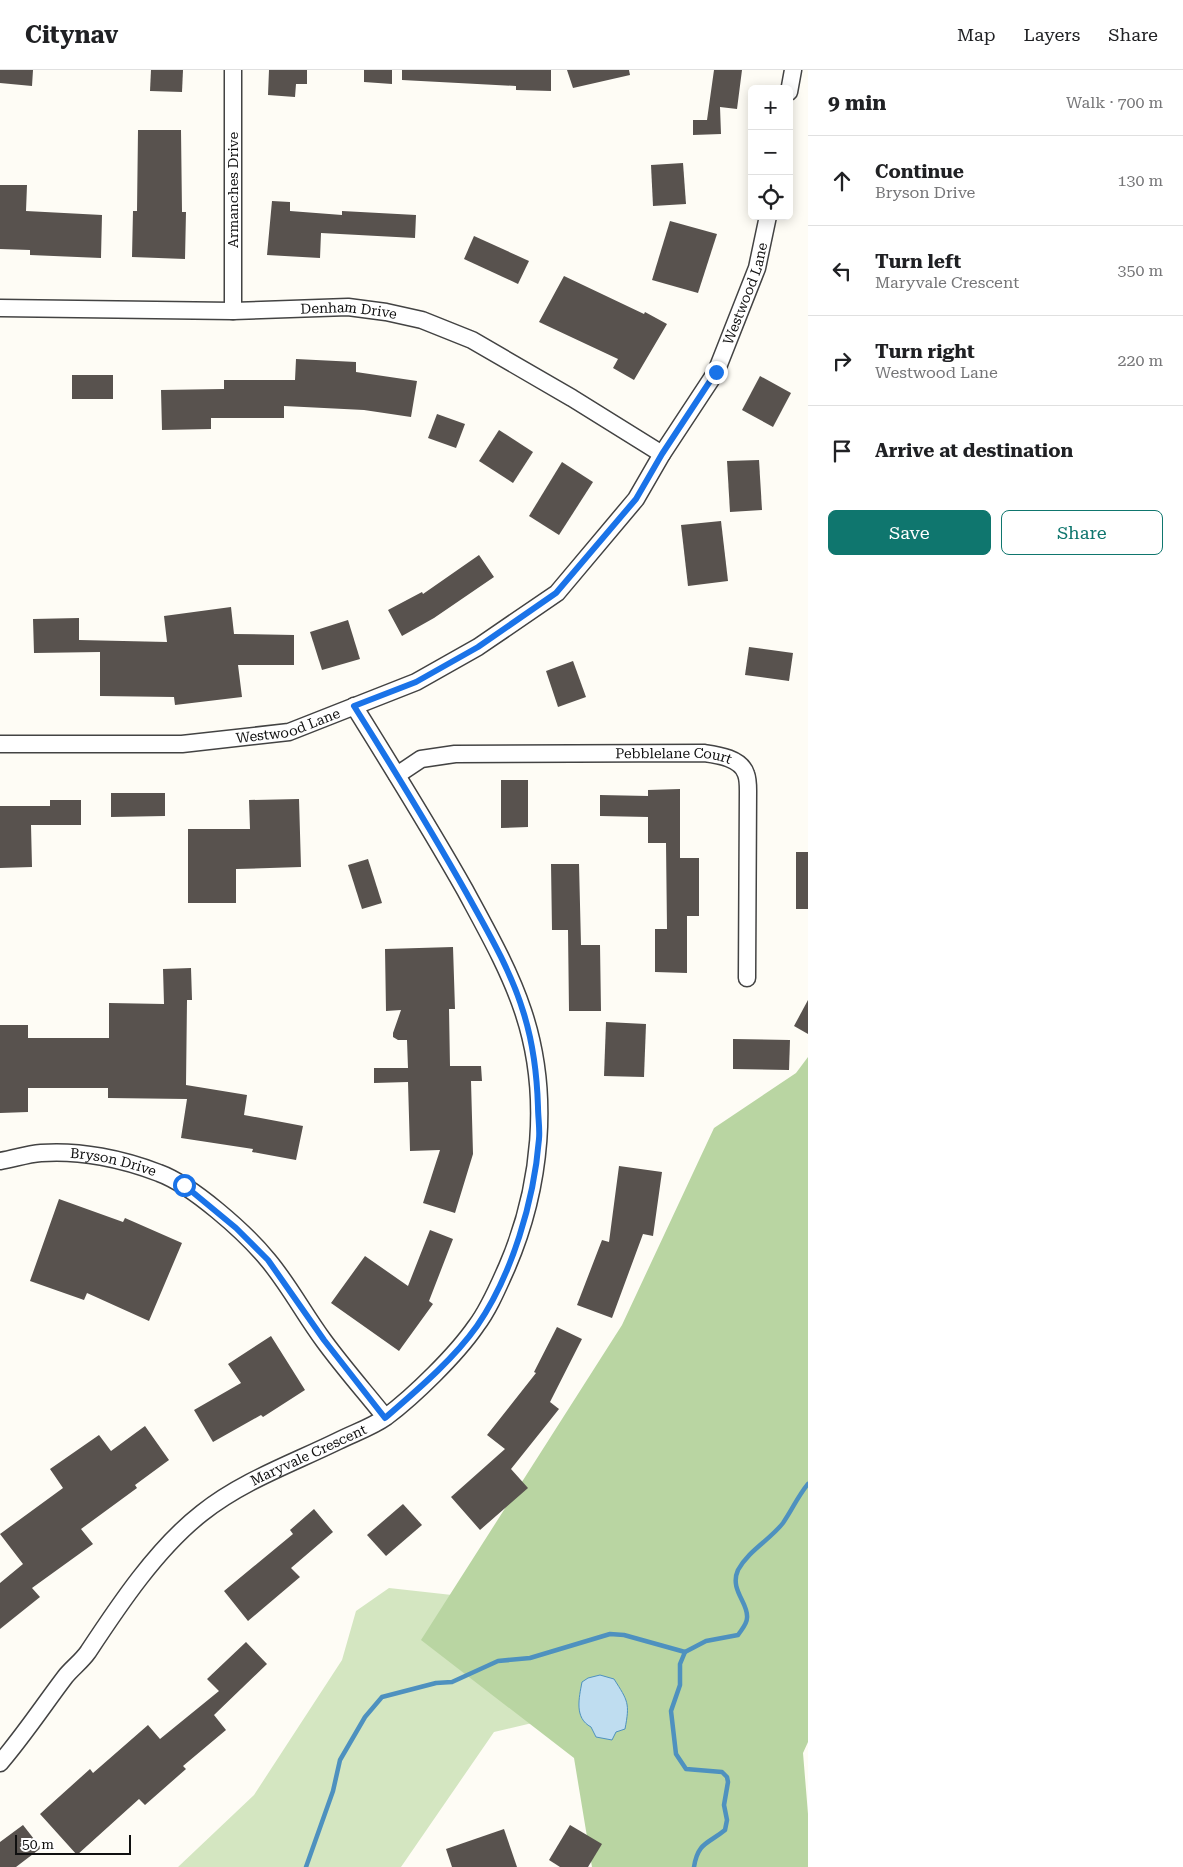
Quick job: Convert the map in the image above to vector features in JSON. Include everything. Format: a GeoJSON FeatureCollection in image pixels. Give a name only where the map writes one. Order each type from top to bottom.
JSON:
{"type":"FeatureCollection","features":[{"type":"Feature","properties":{"kind":"street","name":"Armanches Drive"},"geometry":{"type":"LineString","coordinates":[[233,70],[233,311]]}},
{"type":"Feature","properties":{"kind":"street"},"geometry":{"type":"LineString","coordinates":[[790,85],[793,70]]}},
{"type":"Feature","properties":{"kind":"street","name":"Westwood Lane"},"geometry":{"type":"LineString","coordinates":[[0,744],[182,744],[289,732],[416,682],[478,647],[556,593],[636,499],[662,454],[716,372],[757,268],[767,220]]}},
{"type":"Feature","properties":{"kind":"street","name":"Denham Drive"},"geometry":{"type":"LineString","coordinates":[[0,308],[233,311],[348,307],[386,312],[422,320],[472,340],[572,398],[662,454]]}},
{"type":"Feature","properties":{"kind":"street","name":"Maryvale Crescent"},"geometry":{"type":"LineString","coordinates":[[0,1762],[29,1727],[68,1673],[85,1657],[104,1626],[176,1536],[202,1512],[227,1496],[276,1469],[385,1418],[418,1389],[476,1326],[498,1289],[515,1248],[530,1199],[539,1138],[533,1046],[523,1009],[483,924],[442,850],[354,706]]}},
{"type":"Feature","properties":{"kind":"street","name":"Pebblelane Court"},"geometry":{"type":"LineString","coordinates":[[397,776],[421,759],[455,754],[704,753],[722,756],[737,763],[746,773],[748,790],[747,978]]}},
{"type":"Feature","properties":{"kind":"street","name":"Bryson Drive"},"geometry":{"type":"LineString","coordinates":[[0,1161],[40,1153],[83,1154],[123,1161],[153,1171],[184,1185],[236,1228],[268,1260],[324,1340],[385,1418]]}},
{"type":"Feature","properties":{"kind":"green space"},"geometry":{"type":"Polygon","coordinates":[[[808,1057],[808,1742],[803,1753],[808,1814],[808,1867],[592,1867],[574,1758],[421,1640],[622,1325],[714,1128],[796,1073],[808,1057]]]}},
{"type":"Feature","properties":{"kind":"green space"},"geometry":{"type":"Polygon","coordinates":[[[389,1588],[470,1597],[638,1698],[494,1732],[401,1867],[178,1867],[254,1795],[342,1660],[356,1611],[389,1588]]]}},
{"type":"Feature","properties":{"kind":"water"},"geometry":{"type":"Polygon","coordinates":[[[600,1675],[614,1679],[627,1702],[625,1729],[616,1732],[612,1740],[596,1737],[580,1713],[579,1701],[582,1682],[588,1678],[600,1675]]]}},
{"type":"Feature","properties":{"kind":"building"},"geometry":{"type":"Polygon","coordinates":[[[0,70],[33,70],[32,86],[0,83],[0,70]]]}},
{"type":"Feature","properties":{"kind":"building"},"geometry":{"type":"Polygon","coordinates":[[[151,70],[183,70],[182,92],[150,91],[151,70]]]}},
{"type":"Feature","properties":{"kind":"building"},"geometry":{"type":"Polygon","coordinates":[[[269,70],[307,70],[307,84],[296,84],[295,97],[268,95],[269,70]]]}},
{"type":"Feature","properties":{"kind":"building"},"geometry":{"type":"Polygon","coordinates":[[[364,70],[392,70],[392,84],[364,82],[364,70]]]}},
{"type":"Feature","properties":{"kind":"building"},"geometry":{"type":"Polygon","coordinates":[[[402,70],[551,70],[551,91],[516,90],[516,86],[402,80],[402,70]]]}},
{"type":"Feature","properties":{"kind":"building"},"geometry":{"type":"Polygon","coordinates":[[[567,70],[629,70],[630,75],[573,88],[567,70]]]}},
{"type":"Feature","properties":{"kind":"building"},"geometry":{"type":"Polygon","coordinates":[[[714,70],[742,70],[737,109],[720,107],[721,134],[693,135],[693,120],[707,120],[714,70]]]}},
{"type":"Feature","properties":{"kind":"building"},"geometry":{"type":"Polygon","coordinates":[[[138,130],[181,130],[182,212],[186,212],[185,259],[132,257],[133,211],[137,211],[138,130]]]}},
{"type":"Feature","properties":{"kind":"building"},"geometry":{"type":"Polygon","coordinates":[[[683,163],[686,204],[653,206],[651,165],[683,163]]]}},
{"type":"Feature","properties":{"kind":"building"},"geometry":{"type":"Polygon","coordinates":[[[0,185],[27,185],[26,211],[102,215],[101,258],[30,255],[30,250],[0,249],[0,185]]]}},
{"type":"Feature","properties":{"kind":"building"},"geometry":{"type":"Polygon","coordinates":[[[272,201],[290,202],[290,211],[342,215],[342,211],[416,215],[415,238],[321,233],[320,258],[267,255],[272,201]]]}},
{"type":"Feature","properties":{"kind":"building"},"geometry":{"type":"Polygon","coordinates":[[[670,221],[717,234],[698,293],[652,280],[670,221]]]}},
{"type":"Feature","properties":{"kind":"building"},"geometry":{"type":"Polygon","coordinates":[[[474,236],[529,261],[518,284],[464,259],[474,236]]]}},
{"type":"Feature","properties":{"kind":"building"},"geometry":{"type":"Polygon","coordinates":[[[564,276],[644,314],[645,312],[667,324],[634,380],[613,368],[618,359],[539,322],[564,276]]]}},
{"type":"Feature","properties":{"kind":"building"},"geometry":{"type":"Polygon","coordinates":[[[296,359],[356,362],[356,372],[417,381],[411,417],[364,410],[284,406],[284,418],[211,418],[211,429],[162,430],[161,390],[224,389],[224,380],[295,380],[296,359]]]}},
{"type":"Feature","properties":{"kind":"building"},"geometry":{"type":"Polygon","coordinates":[[[72,375],[113,375],[113,399],[72,399],[72,375]]]}},
{"type":"Feature","properties":{"kind":"building"},"geometry":{"type":"Polygon","coordinates":[[[760,376],[791,393],[773,427],[742,410],[760,376]]]}},
{"type":"Feature","properties":{"kind":"building"},"geometry":{"type":"Polygon","coordinates":[[[437,414],[465,424],[456,448],[428,438],[437,414]]]}},
{"type":"Feature","properties":{"kind":"building"},"geometry":{"type":"Polygon","coordinates":[[[499,430],[533,452],[513,483],[479,461],[499,430]]]}},
{"type":"Feature","properties":{"kind":"building"},"geometry":{"type":"Polygon","coordinates":[[[759,460],[762,510],[730,512],[727,461],[759,460]]]}},
{"type":"Feature","properties":{"kind":"building"},"geometry":{"type":"Polygon","coordinates":[[[562,462],[593,482],[559,535],[529,516],[562,462]]]}},
{"type":"Feature","properties":{"kind":"building"},"geometry":{"type":"Polygon","coordinates":[[[721,521],[728,581],[688,586],[681,525],[721,521]]]}},
{"type":"Feature","properties":{"kind":"building"},"geometry":{"type":"Polygon","coordinates":[[[479,555],[494,577],[434,618],[402,636],[388,610],[422,592],[423,594],[479,555]]]}},
{"type":"Feature","properties":{"kind":"building"},"geometry":{"type":"Polygon","coordinates":[[[231,607],[234,634],[294,635],[294,665],[238,665],[242,697],[175,705],[174,697],[100,696],[100,652],[34,653],[33,619],[79,618],[79,640],[167,642],[164,616],[231,607]]]}},
{"type":"Feature","properties":{"kind":"building"},"geometry":{"type":"Polygon","coordinates":[[[348,620],[360,659],[322,670],[310,632],[348,620]]]}},
{"type":"Feature","properties":{"kind":"building"},"geometry":{"type":"Polygon","coordinates":[[[749,647],[793,653],[789,681],[745,675],[749,647]]]}},
{"type":"Feature","properties":{"kind":"building"},"geometry":{"type":"Polygon","coordinates":[[[573,661],[586,697],[558,707],[546,671],[573,661]]]}},
{"type":"Feature","properties":{"kind":"building"},"geometry":{"type":"Polygon","coordinates":[[[501,780],[528,780],[528,827],[501,828],[501,780]]]}},
{"type":"Feature","properties":{"kind":"building"},"geometry":{"type":"Polygon","coordinates":[[[680,789],[680,858],[699,858],[699,916],[687,916],[687,973],[655,972],[655,929],[667,929],[666,843],[648,843],[648,817],[600,816],[600,795],[648,796],[648,790],[680,789]]]}},
{"type":"Feature","properties":{"kind":"building"},"geometry":{"type":"Polygon","coordinates":[[[111,793],[165,793],[165,816],[111,817],[111,793]]]}},
{"type":"Feature","properties":{"kind":"building"},"geometry":{"type":"Polygon","coordinates":[[[299,799],[301,867],[236,869],[236,903],[188,903],[188,829],[250,829],[249,800],[299,799]]]}},
{"type":"Feature","properties":{"kind":"building"},"geometry":{"type":"Polygon","coordinates":[[[50,800],[81,800],[81,825],[31,825],[32,867],[0,868],[0,806],[50,806],[50,800]]]}},
{"type":"Feature","properties":{"kind":"building"},"geometry":{"type":"Polygon","coordinates":[[[796,852],[808,852],[808,909],[796,909],[796,852]]]}},
{"type":"Feature","properties":{"kind":"building"},"geometry":{"type":"Polygon","coordinates":[[[368,859],[382,903],[362,909],[348,865],[368,859]]]}},
{"type":"Feature","properties":{"kind":"building"},"geometry":{"type":"Polygon","coordinates":[[[551,864],[579,864],[581,945],[600,945],[601,1011],[569,1011],[568,930],[552,930],[551,864]]]}},
{"type":"Feature","properties":{"kind":"building"},"geometry":{"type":"Polygon","coordinates":[[[453,947],[455,1009],[449,1009],[450,1066],[481,1066],[482,1081],[471,1081],[473,1154],[455,1213],[423,1203],[440,1150],[410,1151],[408,1082],[374,1083],[374,1068],[408,1068],[407,1040],[398,1040],[393,1037],[401,1010],[386,1011],[385,949],[453,947]]]}},
{"type":"Feature","properties":{"kind":"building"},"geometry":{"type":"Polygon","coordinates":[[[191,968],[192,1000],[187,1000],[186,1085],[247,1095],[244,1115],[303,1126],[296,1160],[252,1152],[253,1149],[181,1138],[187,1099],[108,1098],[108,1088],[28,1088],[28,1112],[0,1113],[0,1025],[28,1025],[28,1038],[109,1038],[109,1003],[164,1004],[163,969],[191,968]]]}},
{"type":"Feature","properties":{"kind":"building"},"geometry":{"type":"Polygon","coordinates":[[[808,1000],[808,1034],[794,1026],[808,1000]]]}},
{"type":"Feature","properties":{"kind":"building"},"geometry":{"type":"Polygon","coordinates":[[[606,1022],[646,1024],[644,1077],[604,1076],[606,1022]]]}},
{"type":"Feature","properties":{"kind":"building"},"geometry":{"type":"Polygon","coordinates":[[[733,1039],[790,1040],[789,1070],[733,1069],[733,1039]]]}},
{"type":"Feature","properties":{"kind":"building"},"geometry":{"type":"Polygon","coordinates":[[[619,1166],[662,1172],[653,1236],[643,1234],[612,1318],[577,1305],[602,1240],[609,1242],[619,1166]]]}},
{"type":"Feature","properties":{"kind":"building"},"geometry":{"type":"Polygon","coordinates":[[[59,1199],[123,1222],[125,1218],[182,1243],[149,1321],[87,1293],[84,1300],[30,1281],[59,1199]]]}},
{"type":"Feature","properties":{"kind":"building"},"geometry":{"type":"Polygon","coordinates":[[[430,1230],[453,1239],[429,1301],[433,1304],[399,1351],[331,1303],[365,1256],[408,1286],[430,1230]]]}},
{"type":"Feature","properties":{"kind":"building"},"geometry":{"type":"Polygon","coordinates":[[[557,1327],[582,1339],[550,1402],[559,1409],[511,1469],[528,1488],[480,1530],[451,1497],[505,1449],[487,1435],[536,1373],[534,1372],[557,1327]]]}},
{"type":"Feature","properties":{"kind":"building"},"geometry":{"type":"Polygon","coordinates":[[[271,1336],[305,1390],[263,1417],[261,1415],[213,1442],[194,1410],[241,1383],[228,1364],[271,1336]]]}},
{"type":"Feature","properties":{"kind":"building"},"geometry":{"type":"Polygon","coordinates":[[[145,1426],[169,1460],[135,1485],[137,1488],[81,1529],[93,1544],[32,1588],[40,1597],[0,1629],[0,1583],[23,1564],[0,1534],[63,1488],[50,1469],[99,1435],[111,1451],[145,1426]]]}},
{"type":"Feature","properties":{"kind":"building"},"geometry":{"type":"Polygon","coordinates":[[[403,1504],[422,1525],[386,1556],[367,1535],[403,1504]]]}},
{"type":"Feature","properties":{"kind":"building"},"geometry":{"type":"Polygon","coordinates":[[[314,1509],[333,1532],[291,1568],[300,1577],[248,1621],[224,1591],[293,1534],[290,1530],[314,1509]]]}},
{"type":"Feature","properties":{"kind":"building"},"geometry":{"type":"Polygon","coordinates":[[[246,1642],[267,1664],[214,1715],[226,1730],[183,1766],[186,1769],[145,1805],[139,1799],[77,1855],[40,1814],[90,1769],[93,1773],[148,1725],[160,1739],[219,1691],[207,1679],[246,1642]]]}},
{"type":"Feature","properties":{"kind":"building"},"geometry":{"type":"Polygon","coordinates":[[[23,1825],[41,1848],[16,1867],[0,1867],[0,1842],[23,1825]]]}},
{"type":"Feature","properties":{"kind":"building"},"geometry":{"type":"Polygon","coordinates":[[[570,1825],[602,1844],[588,1867],[560,1867],[549,1860],[570,1825]]]}},
{"type":"Feature","properties":{"kind":"building"},"geometry":{"type":"Polygon","coordinates":[[[504,1829],[517,1867],[452,1867],[446,1849],[504,1829]]]}},
{"type":"Feature","properties":{"kind":"waterway"},"geometry":{"type":"LineString","coordinates":[[306,1867],[333,1791],[340,1760],[365,1717],[382,1697],[436,1683],[452,1682],[498,1661],[530,1658],[610,1634],[624,1635],[685,1652],[706,1641],[738,1635],[747,1620],[747,1612],[737,1590],[736,1577],[738,1570],[748,1557],[783,1523],[808,1484]]}},
{"type":"Feature","properties":{"kind":"waterway"},"geometry":{"type":"LineString","coordinates":[[685,1652],[680,1664],[680,1685],[671,1711],[676,1754],[686,1769],[722,1772],[727,1777],[728,1782],[724,1805],[727,1820],[725,1830],[701,1848],[694,1867]]}},
{"type":"Feature","properties":{"kind":"route"},"geometry":{"type":"LineString","coordinates":[[184,1185],[236,1228],[268,1260],[324,1340],[385,1418],[446,1361],[476,1326],[498,1289],[515,1248],[530,1199],[539,1138],[533,1046],[523,1009],[483,924],[442,850],[354,706],[416,682],[478,647],[556,593],[636,499],[662,454],[716,372]]}}]}
